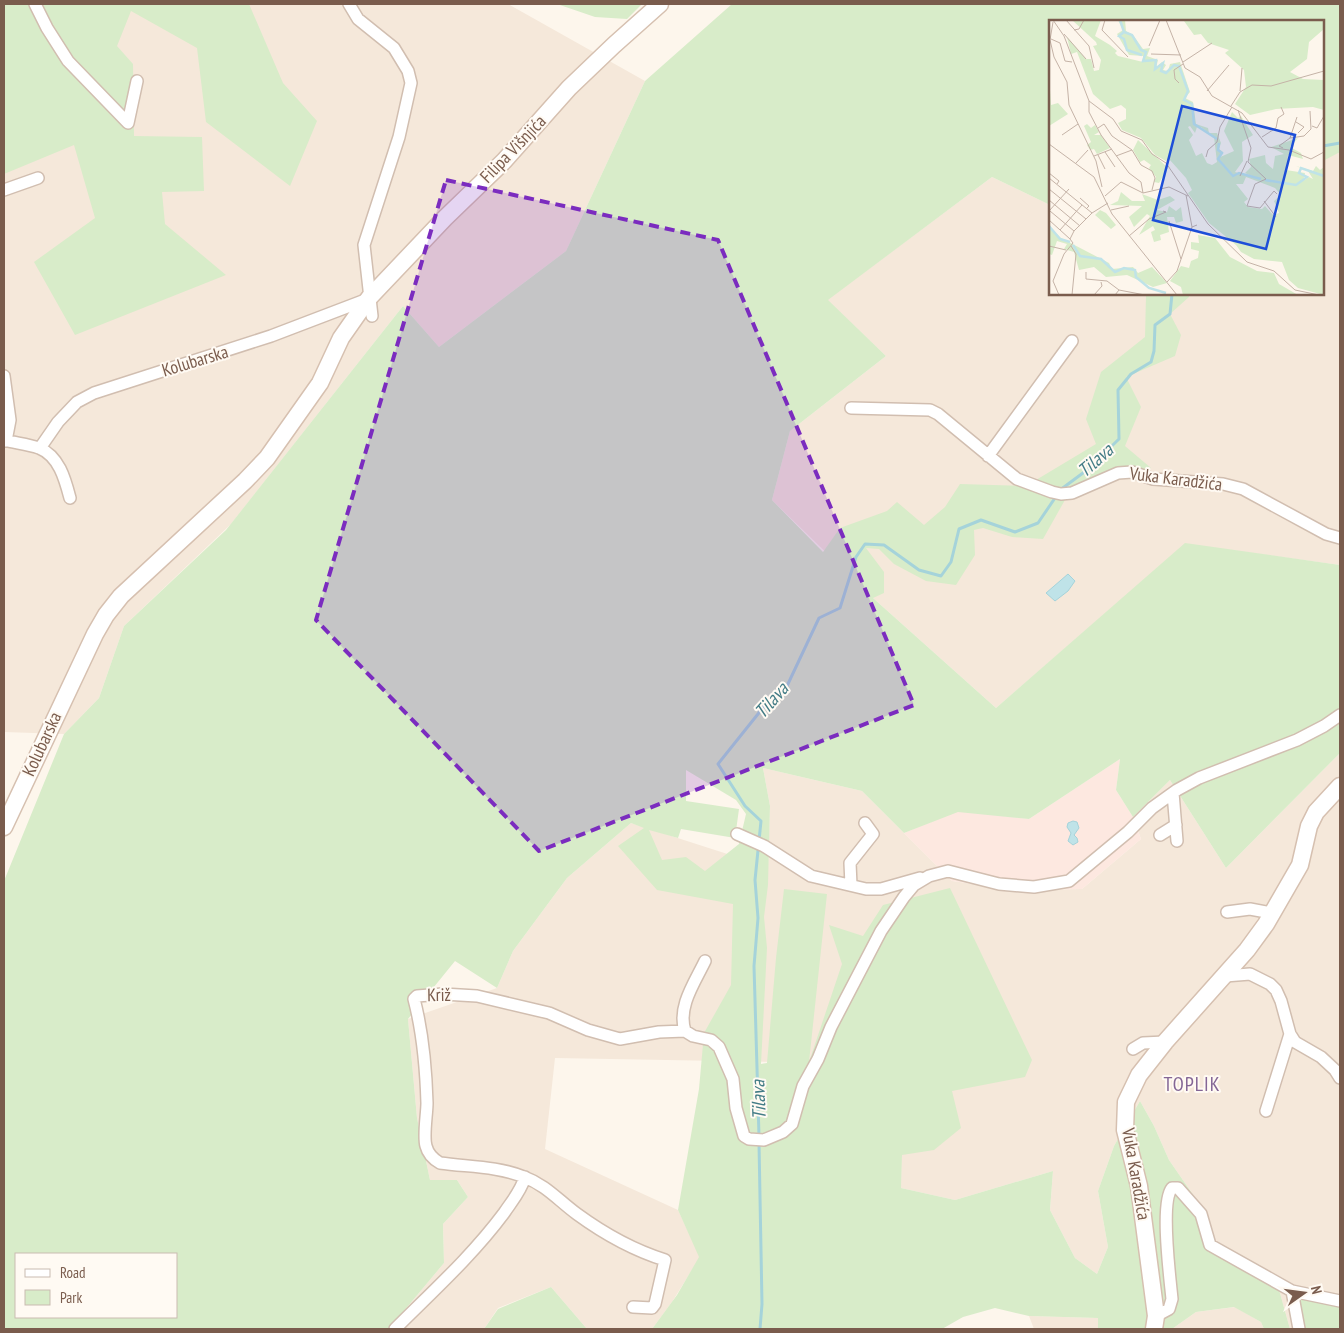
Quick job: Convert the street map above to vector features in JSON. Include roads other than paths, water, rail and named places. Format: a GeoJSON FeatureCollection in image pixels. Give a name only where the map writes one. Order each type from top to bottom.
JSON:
{"type":"FeatureCollection","features":[{"type":"Feature","properties":{"kind":"main road","name":"Filipa Višnjića"},"geometry":{"type":"LineString","coordinates":[[95,634],[106,615],[121,596],[245,481],[266,458],[320,383],[341,338],[369,298],[445,218],[504,161],[569,88],[660,4]]}},
{"type":"Feature","properties":{"kind":"main road","name":"Kolubarska"},"geometry":{"type":"LineString","coordinates":[[4,827],[95,634]]}},
{"type":"Feature","properties":{"kind":"main road","name":"Vuka Karadžića"},"geometry":{"type":"LineString","coordinates":[[1155,1323],[1141,1195],[1125,1130],[1126,1102],[1139,1075],[1165,1042],[1247,950],[1272,913],[1300,865],[1309,826],[1316,812],[1340,786]]}},
{"type":"Feature","properties":{"kind":"street"},"geometry":{"type":"LineString","coordinates":[[35,4],[47,28],[68,61],[128,122],[136,81]]}},
{"type":"Feature","properties":{"kind":"street"},"geometry":{"type":"LineString","coordinates":[[349,4],[358,19],[394,48],[408,71],[411,83],[399,137],[364,245],[372,316]]}},
{"type":"Feature","properties":{"kind":"street"},"geometry":{"type":"LineString","coordinates":[[4,190],[38,178]]}},
{"type":"Feature","properties":{"kind":"street","name":"Kolubarska"},"geometry":{"type":"LineString","coordinates":[[40,448],[58,422],[77,402],[94,393],[271,336],[369,298]]}},
{"type":"Feature","properties":{"kind":"street"},"geometry":{"type":"LineString","coordinates":[[988,456],[1072,341]]}},
{"type":"Feature","properties":{"kind":"street"},"geometry":{"type":"LineString","coordinates":[[4,376],[10,420],[5,440],[40,448],[58,464],[65,478],[70,498]]}},
{"type":"Feature","properties":{"kind":"street","name":"Vuka Karadžića"},"geometry":{"type":"LineString","coordinates":[[851,408],[930,410],[938,414],[1017,478],[1057,493],[1072,493],[1118,473],[1132,472],[1153,478],[1224,484],[1243,489],[1326,534],[1340,538]]}},
{"type":"Feature","properties":{"kind":"street"},"geometry":{"type":"LineString","coordinates":[[737,834],[758,844],[811,876],[866,889],[880,889],[948,871],[999,884],[1034,887],[1069,881],[1128,832],[1152,808],[1173,793],[1199,778],[1297,740],[1340,715]]}},
{"type":"Feature","properties":{"kind":"street"},"geometry":{"type":"LineString","coordinates":[[1173,793],[1177,841]]}},
{"type":"Feature","properties":{"kind":"street"},"geometry":{"type":"LineString","coordinates":[[851,885],[850,863],[873,834],[865,823]]}},
{"type":"Feature","properties":{"kind":"street"},"geometry":{"type":"LineString","coordinates":[[1160,835],[1176,825]]}},
{"type":"Feature","properties":{"kind":"street"},"geometry":{"type":"LineString","coordinates":[[705,961],[686,1001],[682,1022],[686,1031],[693,1036],[711,1040],[718,1047],[733,1079],[736,1108],[744,1136],[749,1140],[760,1140],[783,1132],[792,1124],[803,1086],[881,931],[914,885],[929,876]]}},
{"type":"Feature","properties":{"kind":"street"},"geometry":{"type":"LineString","coordinates":[[1227,912],[1250,909],[1272,913]]}},
{"type":"Feature","properties":{"kind":"street"},"geometry":{"type":"LineString","coordinates":[[1225,976],[1250,974],[1270,984],[1276,990],[1281,1001],[1290,1034],[1295,1042],[1321,1057],[1335,1070],[1340,1078]]}},
{"type":"Feature","properties":{"kind":"street","name":"Križ"},"geometry":{"type":"LineString","coordinates":[[632,1307],[652,1308],[655,1304],[665,1260],[648,1255],[602,1232],[575,1213],[548,1189],[525,1177],[500,1169],[440,1163],[428,1152],[425,1144],[427,1119],[424,1057],[420,1019],[414,999],[417,996],[477,996],[549,1013],[588,1030],[620,1039],[659,1032],[686,1031]]}},
{"type":"Feature","properties":{"kind":"street"},"geometry":{"type":"LineString","coordinates":[[1266,1111],[1290,1034]]}},
{"type":"Feature","properties":{"kind":"street"},"geometry":{"type":"LineString","coordinates":[[1133,1049],[1143,1043],[1165,1042]]}},
{"type":"Feature","properties":{"kind":"street"},"geometry":{"type":"LineString","coordinates":[[395,1329],[493,1228],[522,1189],[525,1177]]}},
{"type":"Feature","properties":{"kind":"street","name":"Vuka Karadžića"},"geometry":{"type":"LineString","coordinates":[[1155,1323],[1169,1309],[1172,1299],[1166,1216],[1168,1192],[1172,1188],[1178,1188],[1201,1214],[1210,1245],[1292,1291],[1340,1301]]}},
{"type":"Feature","properties":{"kind":"street"},"geometry":{"type":"LineString","coordinates":[[1292,1291],[1299,1329]]}},
{"type":"Feature","properties":{"kind":"water"},"geometry":{"type":"Polygon","coordinates":[[[1068,574],[1075,581],[1068,591],[1055,601],[1046,593],[1068,574]]]}},
{"type":"Feature","properties":{"kind":"water"},"geometry":{"type":"Polygon","coordinates":[[[1077,822],[1079,828],[1074,835],[1078,842],[1073,845],[1068,841],[1071,833],[1067,827],[1068,823],[1077,822]]]}},
{"type":"Feature","properties":{"kind":"waterway","name":"Tilava"},"geometry":{"type":"LineString","coordinates":[[1324,146],[1340,143]]}},
{"type":"Feature","properties":{"kind":"waterway","name":"Tilava"},"geometry":{"type":"LineString","coordinates":[[1060,490],[1087,470],[1119,439],[1118,390],[1131,374],[1151,362],[1154,351],[1155,325],[1170,314],[1172,295]]}},
{"type":"Feature","properties":{"kind":"waterway","name":"Tilava"},"geometry":{"type":"LineString","coordinates":[[759,1136],[754,966],[758,918],[755,880],[761,821],[745,806],[718,764],[766,704],[787,686],[819,618],[840,608],[856,557],[865,544],[884,545],[919,570],[941,576],[951,562],[959,529],[981,520],[1015,532],[1038,523],[1057,495]]}},
{"type":"Feature","properties":{"kind":"waterway","name":"Tilava"},"geometry":{"type":"LineString","coordinates":[[759,1143],[762,1304],[760,1329]]}},
{"type":"Feature","properties":{"kind":"district","name":"TOPLIK"},"geometry":{"type":"Point","coordinates":[1192,1084]}}]}
